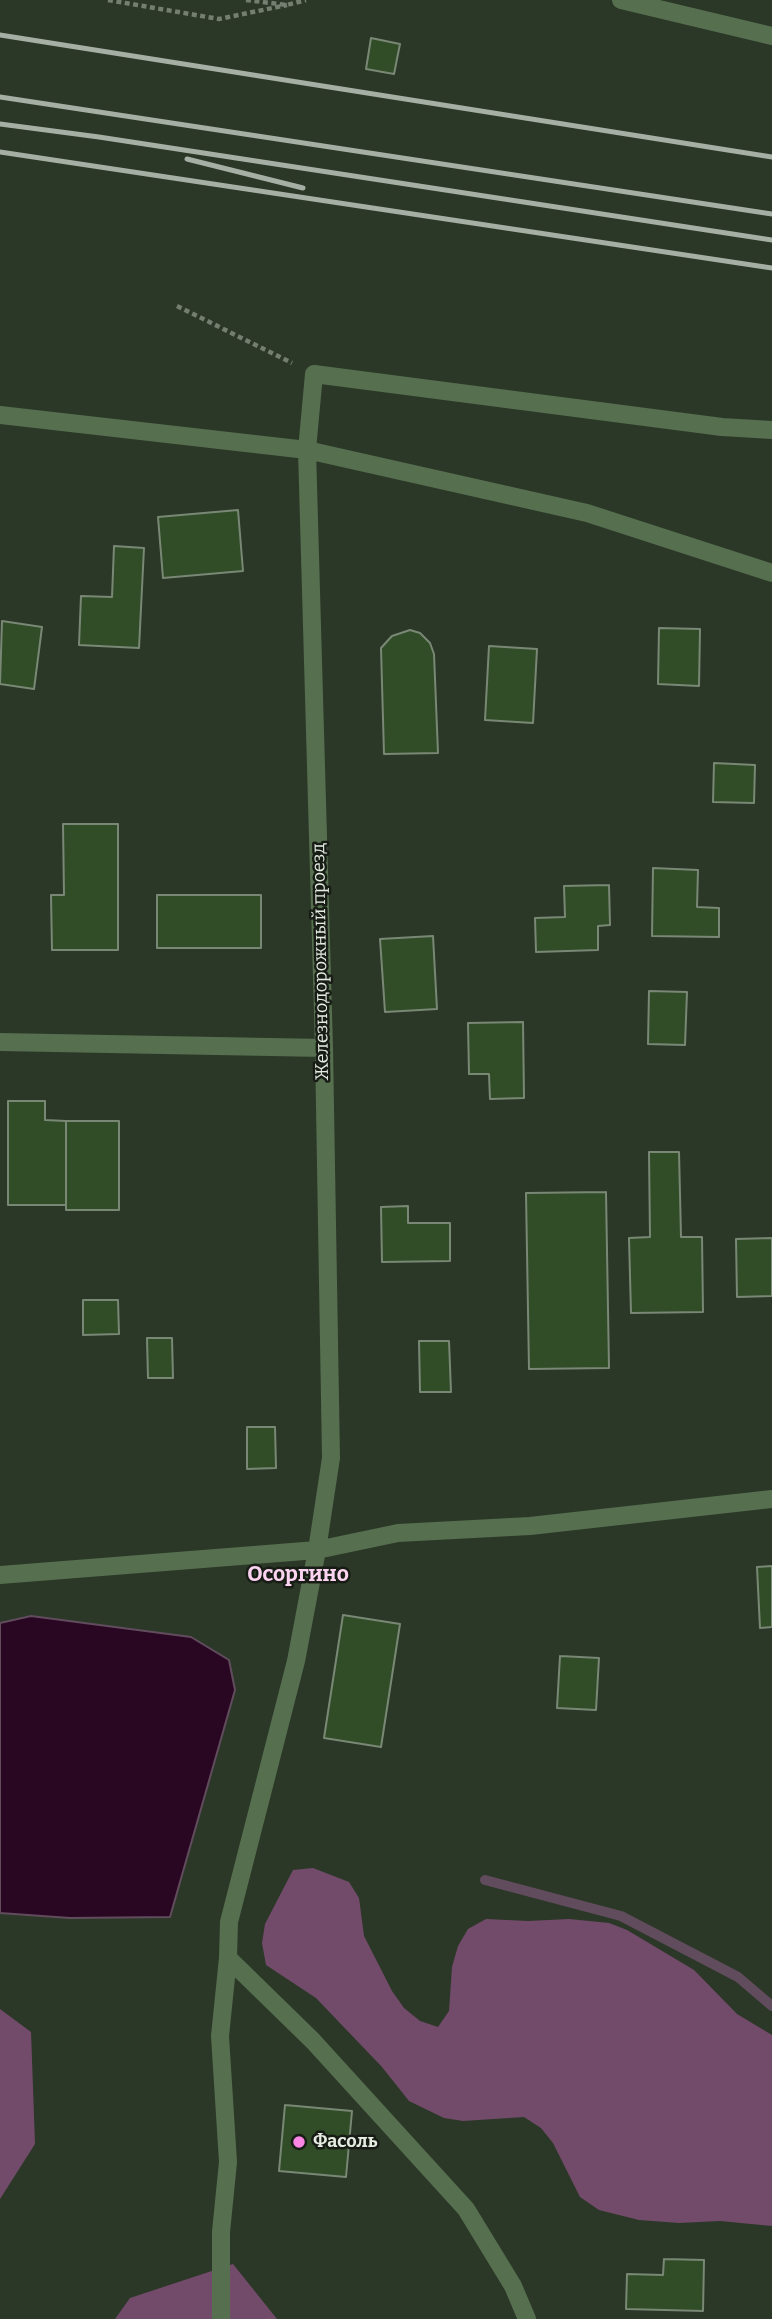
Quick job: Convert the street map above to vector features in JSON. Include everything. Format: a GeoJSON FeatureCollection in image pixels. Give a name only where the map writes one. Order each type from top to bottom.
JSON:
{"type":"FeatureCollection","features":[{"type":"Feature","properties":{"kind":"street"},"geometry":{"type":"LineString","coordinates":[[621,0],[772,36]]}},
{"type":"Feature","properties":{"kind":"street"},"geometry":{"type":"LineString","coordinates":[[314,374],[722,427],[772,430]]}},
{"type":"Feature","properties":{"kind":"street","name":"Железнодорожный проезд"},"geometry":{"type":"LineString","coordinates":[[221,2319],[221,2232],[228,2162],[220,2036],[229,1922],[296,1661],[331,1458],[324,1048],[307,450],[314,374]]}},
{"type":"Feature","properties":{"kind":"street"},"geometry":{"type":"LineString","coordinates":[[0,415],[307,450],[587,513],[772,573]]}},
{"type":"Feature","properties":{"kind":"street"},"geometry":{"type":"LineString","coordinates":[[0,1042],[324,1048]]}},
{"type":"Feature","properties":{"kind":"street"},"geometry":{"type":"LineString","coordinates":[[0,1575],[317,1550],[398,1533],[530,1525],[772,1499]]}},
{"type":"Feature","properties":{"kind":"street"},"geometry":{"type":"LineString","coordinates":[[228,1958],[313,2040],[466,2209],[513,2286],[527,2319]]}},
{"type":"Feature","properties":{"kind":"path"},"geometry":{"type":"LineString","coordinates":[[108,0],[219,19],[306,0]]}},
{"type":"Feature","properties":{"kind":"path"},"geometry":{"type":"LineString","coordinates":[[246,0],[287,5]]}},
{"type":"Feature","properties":{"kind":"path"},"geometry":{"type":"LineString","coordinates":[[177,306],[314,374]]}},
{"type":"Feature","properties":{"kind":"shaded area"},"geometry":{"type":"Polygon","coordinates":[[[31,1616],[191,1637],[229,1660],[235,1690],[170,1917],[70,1918],[0,1913],[0,1623],[31,1616]]]}},
{"type":"Feature","properties":{"kind":"shaded area"},"geometry":{"type":"Polygon","coordinates":[[[313,1868],[349,1882],[359,1898],[364,1936],[392,1991],[404,2008],[420,2021],[438,2027],[449,2011],[452,1967],[458,1946],[468,1929],[486,1919],[569,1919],[609,1923],[627,1930],[694,1970],[737,2014],[772,2035],[772,2226],[720,2221],[679,2223],[639,2220],[599,2210],[580,2197],[553,2143],[541,2128],[524,2117],[463,2121],[444,2118],[409,2101],[382,2067],[316,1998],[266,1965],[262,1943],[265,1924],[293,1870],[313,1868]]]}},
{"type":"Feature","properties":{"kind":"shaded area"},"geometry":{"type":"Polygon","coordinates":[[[0,2009],[31,2032],[35,2144],[0,2199],[0,2009]]]}},
{"type":"Feature","properties":{"kind":"shaded area"},"geometry":{"type":"Polygon","coordinates":[[[233,2264],[277,2319],[115,2319],[130,2298],[233,2264]]]}},
{"type":"Feature","properties":{"kind":"building"},"geometry":{"type":"Polygon","coordinates":[[[371,38],[400,44],[394,74],[366,69],[371,38]]]}},
{"type":"Feature","properties":{"kind":"building"},"geometry":{"type":"Polygon","coordinates":[[[238,510],[243,571],[163,578],[158,517],[238,510]]]}},
{"type":"Feature","properties":{"kind":"building"},"geometry":{"type":"Polygon","coordinates":[[[114,546],[144,548],[139,648],[79,645],[81,596],[112,597],[114,546]]]}},
{"type":"Feature","properties":{"kind":"building"},"geometry":{"type":"Polygon","coordinates":[[[2,621],[42,627],[34,689],[0,684],[2,621]]]}},
{"type":"Feature","properties":{"kind":"building"},"geometry":{"type":"Polygon","coordinates":[[[659,628],[700,629],[699,686],[658,684],[659,628]]]}},
{"type":"Feature","properties":{"kind":"building"},"geometry":{"type":"Polygon","coordinates":[[[410,630],[420,633],[430,643],[434,654],[438,753],[384,754],[381,648],[392,636],[410,630]]]}},
{"type":"Feature","properties":{"kind":"building"},"geometry":{"type":"Polygon","coordinates":[[[489,646],[537,649],[533,723],[485,720],[489,646]]]}},
{"type":"Feature","properties":{"kind":"building"},"geometry":{"type":"Polygon","coordinates":[[[714,763],[755,765],[754,803],[713,802],[714,763]]]}},
{"type":"Feature","properties":{"kind":"building"},"geometry":{"type":"Polygon","coordinates":[[[63,824],[118,824],[118,950],[52,950],[51,895],[64,895],[63,824]]]}},
{"type":"Feature","properties":{"kind":"building"},"geometry":{"type":"Polygon","coordinates":[[[653,868],[698,870],[697,907],[719,908],[719,937],[652,936],[653,868]]]}},
{"type":"Feature","properties":{"kind":"building"},"geometry":{"type":"Polygon","coordinates":[[[609,885],[610,925],[598,926],[598,950],[536,952],[535,918],[565,917],[564,886],[609,885]]]}},
{"type":"Feature","properties":{"kind":"building"},"geometry":{"type":"Polygon","coordinates":[[[157,895],[261,895],[261,948],[157,948],[157,895]]]}},
{"type":"Feature","properties":{"kind":"building"},"geometry":{"type":"Polygon","coordinates":[[[433,936],[437,1009],[385,1012],[380,939],[433,936]]]}},
{"type":"Feature","properties":{"kind":"building"},"geometry":{"type":"Polygon","coordinates":[[[649,991],[687,992],[685,1045],[648,1044],[649,991]]]}},
{"type":"Feature","properties":{"kind":"building"},"geometry":{"type":"Polygon","coordinates":[[[523,1022],[524,1098],[490,1099],[489,1074],[469,1074],[468,1023],[523,1022]]]}},
{"type":"Feature","properties":{"kind":"building"},"geometry":{"type":"Polygon","coordinates":[[[8,1101],[45,1101],[45,1120],[66,1121],[66,1205],[8,1205],[8,1101]]]}},
{"type":"Feature","properties":{"kind":"building"},"geometry":{"type":"Polygon","coordinates":[[[66,1121],[119,1121],[119,1210],[66,1210],[66,1121]]]}},
{"type":"Feature","properties":{"kind":"building"},"geometry":{"type":"Polygon","coordinates":[[[649,1152],[679,1152],[681,1237],[702,1237],[703,1312],[631,1313],[629,1238],[650,1237],[649,1152]]]}},
{"type":"Feature","properties":{"kind":"building"},"geometry":{"type":"Polygon","coordinates":[[[606,1192],[609,1368],[529,1369],[526,1193],[606,1192]]]}},
{"type":"Feature","properties":{"kind":"building"},"geometry":{"type":"Polygon","coordinates":[[[408,1206],[408,1223],[450,1223],[450,1261],[382,1262],[381,1207],[408,1206]]]}},
{"type":"Feature","properties":{"kind":"building"},"geometry":{"type":"Polygon","coordinates":[[[772,1238],[772,1296],[737,1297],[736,1239],[772,1238]]]}},
{"type":"Feature","properties":{"kind":"building"},"geometry":{"type":"Polygon","coordinates":[[[83,1300],[118,1300],[119,1334],[83,1335],[83,1300]]]}},
{"type":"Feature","properties":{"kind":"building"},"geometry":{"type":"Polygon","coordinates":[[[147,1338],[172,1338],[173,1378],[148,1378],[147,1338]]]}},
{"type":"Feature","properties":{"kind":"building"},"geometry":{"type":"Polygon","coordinates":[[[419,1341],[449,1341],[451,1392],[420,1392],[419,1341]]]}},
{"type":"Feature","properties":{"kind":"building"},"geometry":{"type":"Polygon","coordinates":[[[247,1427],[275,1427],[276,1468],[247,1469],[247,1427]]]}},
{"type":"Feature","properties":{"kind":"building"},"geometry":{"type":"Polygon","coordinates":[[[772,1566],[772,1627],[760,1628],[757,1567],[772,1566]]]}},
{"type":"Feature","properties":{"kind":"building"},"geometry":{"type":"Polygon","coordinates":[[[343,1615],[400,1624],[381,1747],[324,1738],[343,1615]]]}},
{"type":"Feature","properties":{"kind":"building"},"geometry":{"type":"Polygon","coordinates":[[[560,1656],[599,1658],[596,1710],[557,1708],[560,1656]]]}},
{"type":"Feature","properties":{"kind":"building"},"geometry":{"type":"Polygon","coordinates":[[[285,2105],[352,2111],[346,2177],[279,2171],[285,2105]]]}},
{"type":"Feature","properties":{"kind":"building"},"geometry":{"type":"Polygon","coordinates":[[[664,2259],[704,2260],[703,2311],[626,2309],[627,2274],[663,2275],[664,2259]]]}},
{"type":"Feature","properties":{"kind":"waterway"},"geometry":{"type":"LineString","coordinates":[[485,1880],[621,1916],[738,1977],[772,2006]]}},
{"type":"Feature","properties":{"kind":"railway"},"geometry":{"type":"LineString","coordinates":[[0,35],[772,157]]}},
{"type":"Feature","properties":{"kind":"railway"},"geometry":{"type":"LineString","coordinates":[[0,97],[772,214]]}},
{"type":"Feature","properties":{"kind":"railway"},"geometry":{"type":"LineString","coordinates":[[0,124],[772,240]]}},
{"type":"Feature","properties":{"kind":"railway"},"geometry":{"type":"LineString","coordinates":[[0,152],[772,268]]}},
{"type":"Feature","properties":{"kind":"railway"},"geometry":{"type":"LineString","coordinates":[[187,159],[303,188]]}},
{"type":"Feature","properties":{"kind":"place","name":"Фасоль"},"geometry":{"type":"Point","coordinates":[299,2142]}},
{"type":"Feature","properties":{"kind":"district","name":"Осоргино"},"geometry":{"type":"Point","coordinates":[298,1575]}}]}
